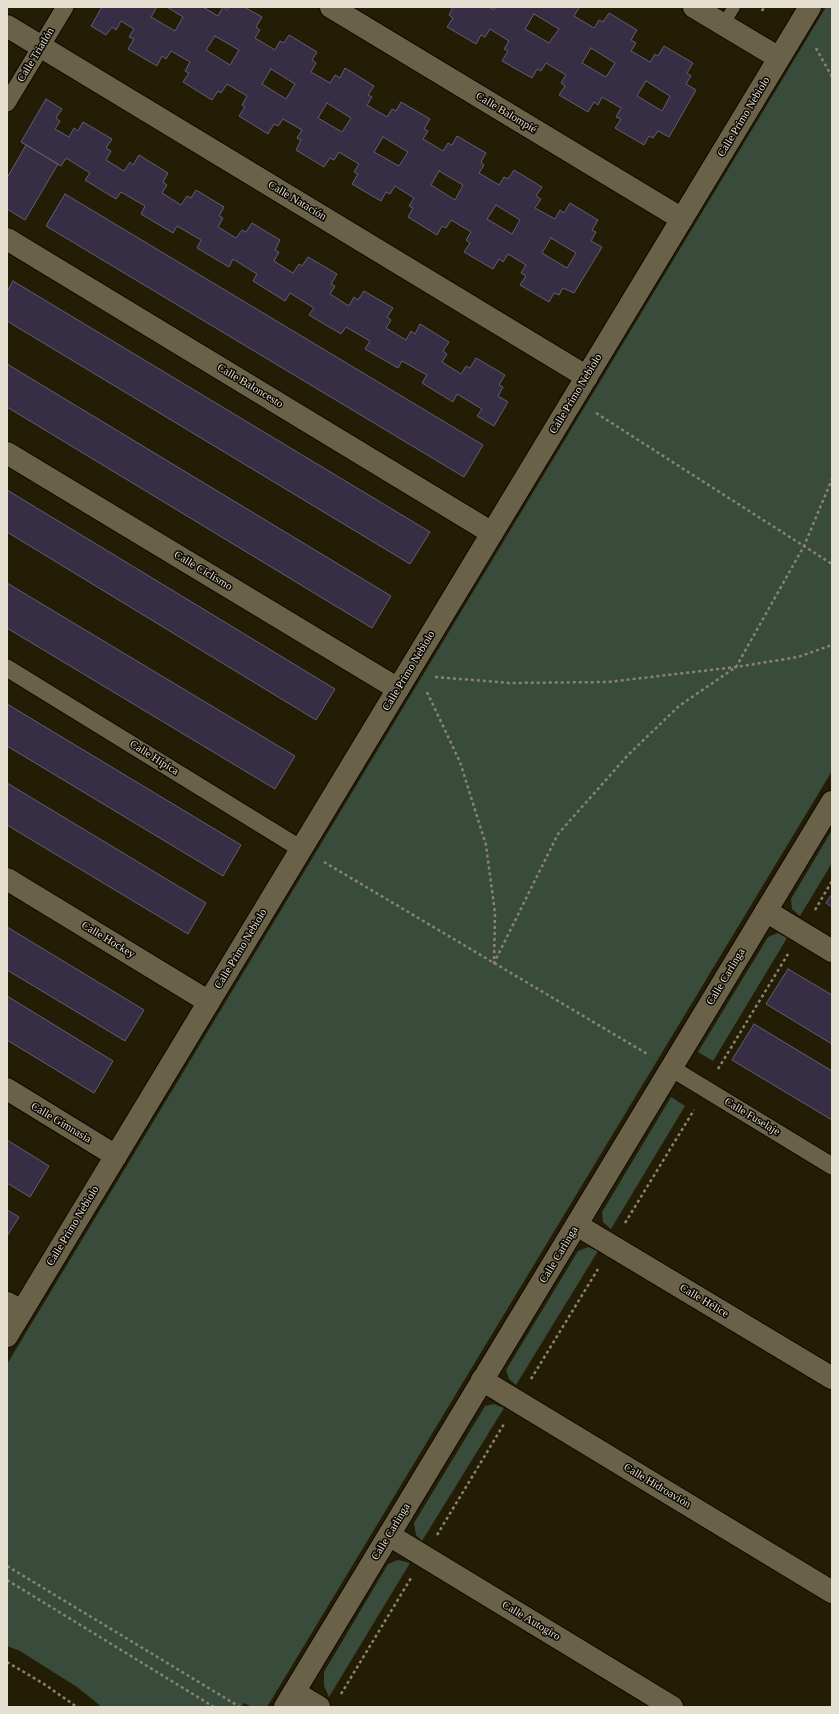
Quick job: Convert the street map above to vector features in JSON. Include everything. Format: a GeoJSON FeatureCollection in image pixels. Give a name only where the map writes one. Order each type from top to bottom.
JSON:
{"type":"FeatureCollection","features":[{"type":"Feature","properties":{"kind":"street","name":"Calle Triatlón"},"geometry":{"type":"LineString","coordinates":[[7,103],[65,7]]}},
{"type":"Feature","properties":{"kind":"street","name":"Calle Balompié"},"geometry":{"type":"LineString","coordinates":[[331,7],[682,219]]}},
{"type":"Feature","properties":{"kind":"street"},"geometry":{"type":"LineString","coordinates":[[694,7],[729,16],[779,58]]}},
{"type":"Feature","properties":{"kind":"street","name":"Calle Primo Nebiolo"},"geometry":{"type":"LineString","coordinates":[[7,1336],[14,1307],[116,1156],[810,7]]}},
{"type":"Feature","properties":{"kind":"street","name":"Calle Natación"},"geometry":{"type":"LineString","coordinates":[[7,26],[587,377]]}},
{"type":"Feature","properties":{"kind":"street","name":"Calle Baloncesto"},"geometry":{"type":"LineString","coordinates":[[7,239],[492,533]]}},
{"type":"Feature","properties":{"kind":"street","name":"Calle Ciclismo"},"geometry":{"type":"LineString","coordinates":[[7,453],[403,680]]}},
{"type":"Feature","properties":{"kind":"street","name":"Calle Hípica"},"geometry":{"type":"LineString","coordinates":[[7,668],[301,849]]}},
{"type":"Feature","properties":{"kind":"street","name":"Calle Carlinga"},"geometry":{"type":"LineString","coordinates":[[290,1700],[832,802]]}},
{"type":"Feature","properties":{"kind":"street","name":"Calle Hockey"},"geometry":{"type":"LineString","coordinates":[[7,879],[209,1002]]}},
{"type":"Feature","properties":{"kind":"street"},"geometry":{"type":"LineString","coordinates":[[766,911],[832,951]]}},
{"type":"Feature","properties":{"kind":"street","name":"Calle Fuselaje"},"geometry":{"type":"LineString","coordinates":[[671,1068],[832,1166]]}},
{"type":"Feature","properties":{"kind":"street","name":"Calle Gimnasia"},"geometry":{"type":"LineString","coordinates":[[7,1089],[116,1156]]}},
{"type":"Feature","properties":{"kind":"street","name":"Calle Hélice"},"geometry":{"type":"LineString","coordinates":[[577,1225],[832,1378]]}},
{"type":"Feature","properties":{"kind":"street","name":"Calle Hidroavión"},"geometry":{"type":"LineString","coordinates":[[482,1380],[832,1592]]}},
{"type":"Feature","properties":{"kind":"street","name":"Calle Autogiro"},"geometry":{"type":"LineString","coordinates":[[389,1535],[672,1707]]}},
{"type":"Feature","properties":{"kind":"street"},"geometry":{"type":"LineString","coordinates":[[290,1700],[328,1704]]}},
{"type":"Feature","properties":{"kind":"path"},"geometry":{"type":"LineString","coordinates":[[762,11],[764,7]]}},
{"type":"Feature","properties":{"kind":"path"},"geometry":{"type":"LineString","coordinates":[[816,47],[832,77]]}},
{"type":"Feature","properties":{"kind":"path"},"geometry":{"type":"LineString","coordinates":[[574,398],[832,564]]}},
{"type":"Feature","properties":{"kind":"path"},"geometry":{"type":"LineString","coordinates":[[494,963],[558,834],[628,755],[679,706],[736,667],[804,546],[832,479]]}},
{"type":"Feature","properties":{"kind":"path"},"geometry":{"type":"LineString","coordinates":[[403,680],[434,677],[511,683],[608,682],[736,667],[798,657],[832,646]]}},
{"type":"Feature","properties":{"kind":"path"},"geometry":{"type":"LineString","coordinates":[[403,680],[425,688],[460,762],[486,845],[495,914],[494,963]]}},
{"type":"Feature","properties":{"kind":"path"},"geometry":{"type":"LineString","coordinates":[[301,849],[671,1068]]}},
{"type":"Feature","properties":{"kind":"path"},"geometry":{"type":"LineString","coordinates":[[328,1704],[424,1557],[832,881]]}},
{"type":"Feature","properties":{"kind":"path"},"geometry":{"type":"LineString","coordinates":[[7,1566],[240,1707]]}},
{"type":"Feature","properties":{"kind":"path"},"geometry":{"type":"LineString","coordinates":[[7,1580],[214,1707]]}},
{"type":"Feature","properties":{"kind":"path"},"geometry":{"type":"LineString","coordinates":[[7,1662],[44,1684],[77,1707]]}},
{"type":"Feature","properties":{"kind":"green space"},"geometry":{"type":"Polygon","coordinates":[[[826,7],[830,7],[832,15],[832,771],[267,1707],[252,1707],[244,1703],[241,1707],[102,1707],[77,1687],[20,1651],[7,1646],[7,1364],[826,7]]]}},
{"type":"Feature","properties":{"kind":"green space"},"geometry":{"type":"Polygon","coordinates":[[[832,830],[832,863],[800,916],[792,909],[791,899],[832,830]]]}},
{"type":"Feature","properties":{"kind":"green space"},"geometry":{"type":"Polygon","coordinates":[[[778,933],[787,938],[713,1061],[698,1052],[768,937],[778,933]]]}},
{"type":"Feature","properties":{"kind":"green space"},"geometry":{"type":"Polygon","coordinates":[[[671,1097],[685,1106],[611,1229],[603,1222],[602,1212],[671,1097]]]}},
{"type":"Feature","properties":{"kind":"green space"},"geometry":{"type":"Polygon","coordinates":[[[588,1247],[598,1251],[516,1385],[509,1379],[506,1370],[578,1251],[588,1247]]]}},
{"type":"Feature","properties":{"kind":"green space"},"geometry":{"type":"Polygon","coordinates":[[[494,1404],[504,1408],[422,1541],[416,1535],[414,1523],[485,1406],[494,1404]]]}},
{"type":"Feature","properties":{"kind":"green space"},"geometry":{"type":"Polygon","coordinates":[[[398,1560],[410,1563],[329,1697],[324,1686],[324,1672],[388,1564],[398,1560]]]}},
{"type":"Feature","properties":{"kind":"building"},"geometry":{"type":"Polygon","coordinates":[[[102,7],[157,7],[151,17],[175,31],[183,17],[167,7],[203,7],[218,16],[223,7],[227,10],[229,7],[244,7],[262,17],[256,27],[260,30],[255,38],[275,50],[280,41],[284,43],[289,35],[317,52],[312,60],[316,63],[311,72],[330,83],[335,75],[340,78],[345,68],[374,86],[368,95],[372,97],[367,105],[387,117],[392,109],[396,111],[401,102],[430,119],[424,129],[428,131],[423,139],[443,151],[448,143],[452,145],[457,136],[486,153],[481,162],[484,165],[479,173],[499,185],[504,177],[508,179],[514,170],[542,187],[536,196],[541,199],[535,208],[555,219],[560,210],[564,213],[570,203],[598,220],[592,230],[596,232],[591,241],[602,247],[574,293],[563,288],[559,295],[554,293],[549,302],[520,285],[526,276],[521,273],[526,265],[508,254],[503,262],[499,259],[493,269],[464,252],[470,243],[466,240],[471,232],[451,220],[446,228],[442,226],[437,235],[408,217],[413,208],[409,206],[414,198],[395,186],[390,194],[386,192],[381,201],[352,184],[358,174],[354,172],[359,164],[339,152],[334,160],[330,158],[324,167],[296,150],[301,140],[297,138],[302,130],[283,119],[278,126],[274,124],[268,134],[239,116],[245,107],[242,105],[247,96],[227,84],[221,93],[218,91],[212,100],[183,82],[189,73],[185,71],[190,62],[171,51],[166,59],[162,56],[157,66],[128,49],[134,39],[129,37],[134,29],[121,21],[116,30],[112,27],[106,35],[91,26],[102,7]],[[215,36],[206,50],[230,65],[239,50],[215,36]],[[271,69],[262,84],[286,99],[295,84],[271,69]],[[327,103],[318,118],[342,132],[351,118],[327,103]],[[383,137],[374,152],[399,166],[408,152],[383,137]],[[439,171],[431,185],[455,200],[463,185],[439,171]],[[496,205],[487,219],[512,234],[520,220],[496,205]],[[551,238],[542,253],[567,268],[576,253],[551,238]]]}},
{"type":"Feature","properties":{"kind":"building"},"geometry":{"type":"Polygon","coordinates":[[[453,7],[489,7],[494,10],[495,7],[577,7],[579,8],[574,16],[594,28],[599,20],[603,22],[609,13],[637,30],[631,40],[636,43],[631,51],[650,62],[655,54],[658,56],[664,46],[693,63],[687,73],[691,76],[686,84],[696,90],[669,137],[658,131],[653,138],[649,136],[644,145],[615,128],[621,119],[616,117],[621,108],[602,97],[598,105],[594,102],[588,112],[559,95],[565,86],[561,83],[566,75],[546,63],[541,71],[537,69],[532,78],[502,61],[508,51],[504,49],[509,41],[490,29],[485,37],[481,35],[476,44],[447,27],[453,18],[449,15],[453,7]],[[534,14],[525,29],[549,43],[559,29],[534,14]],[[591,48],[582,63],[606,77],[615,63],[591,48]],[[646,81],[637,96],[662,111],[670,96],[646,81]]]}},
{"type":"Feature","properties":{"kind":"building"},"geometry":{"type":"Polygon","coordinates":[[[46,99],[62,109],[56,118],[60,121],[55,129],[69,137],[74,128],[78,131],[83,122],[112,139],[106,148],[111,151],[106,160],[124,171],[130,162],[133,165],[139,155],[168,173],[163,182],[167,185],[162,193],[181,205],[187,196],[191,198],[196,190],[224,207],[219,216],[223,218],[218,227],[236,238],[242,230],[246,232],[252,223],[280,240],[275,250],[279,252],[274,261],[293,273],[299,264],[302,266],[308,257],[337,274],[331,284],[335,286],[330,294],[349,306],[354,297],[358,300],[364,291],[393,308],[387,317],[391,320],[386,328],[406,340],[411,331],[415,334],[420,324],[449,342],[443,351],[447,354],[442,362],[461,374],[466,366],[470,368],[476,358],[505,375],[499,385],[503,387],[498,396],[508,402],[494,426],[477,416],[482,409],[457,394],[453,402],[422,383],[427,375],[402,361],[398,368],[365,349],[370,341],[346,327],[341,334],[309,315],[314,308],[290,293],[285,301],[253,281],[257,274],[233,259],[229,267],[197,248],[201,240],[177,226],[173,233],[141,214],[145,206],[121,192],[116,199],[85,180],[90,173],[66,158],[61,166],[21,142],[46,99]]]}},
{"type":"Feature","properties":{"kind":"building"},"geometry":{"type":"Polygon","coordinates":[[[26,145],[58,164],[25,220],[7,209],[7,178],[26,145]]]}},
{"type":"Feature","properties":{"kind":"building"},"geometry":{"type":"Polygon","coordinates":[[[65,194],[483,445],[464,477],[46,226],[65,194]]]}},
{"type":"Feature","properties":{"kind":"building"},"geometry":{"type":"Polygon","coordinates":[[[13,281],[430,532],[410,564],[7,321],[7,292],[13,281]]]}},
{"type":"Feature","properties":{"kind":"building"},"geometry":{"type":"Polygon","coordinates":[[[7,364],[391,596],[372,628],[7,407],[7,364]]]}},
{"type":"Feature","properties":{"kind":"building"},"geometry":{"type":"Polygon","coordinates":[[[7,490],[335,689],[316,720],[7,532],[7,490]]]}},
{"type":"Feature","properties":{"kind":"building"},"geometry":{"type":"Polygon","coordinates":[[[7,583],[295,756],[275,789],[7,628],[7,583]]]}},
{"type":"Feature","properties":{"kind":"building"},"geometry":{"type":"Polygon","coordinates":[[[7,704],[241,845],[223,876],[7,746],[7,704]]]}},
{"type":"Feature","properties":{"kind":"building"},"geometry":{"type":"Polygon","coordinates":[[[7,783],[206,903],[188,934],[7,825],[7,783]]]}},
{"type":"Feature","properties":{"kind":"building"},"geometry":{"type":"Polygon","coordinates":[[[832,894],[832,907],[826,903],[832,894]]]}},
{"type":"Feature","properties":{"kind":"building"},"geometry":{"type":"Polygon","coordinates":[[[7,927],[144,1010],[125,1041],[7,970],[7,927]]]}},
{"type":"Feature","properties":{"kind":"building"},"geometry":{"type":"Polygon","coordinates":[[[788,969],[832,995],[832,1044],[766,1004],[788,969]]]}},
{"type":"Feature","properties":{"kind":"building"},"geometry":{"type":"Polygon","coordinates":[[[7,996],[113,1061],[94,1093],[7,1040],[7,996]]]}},
{"type":"Feature","properties":{"kind":"building"},"geometry":{"type":"Polygon","coordinates":[[[754,1024],[832,1071],[832,1120],[732,1060],[754,1024]]]}},
{"type":"Feature","properties":{"kind":"building"},"geometry":{"type":"Polygon","coordinates":[[[7,1140],[49,1166],[30,1197],[7,1183],[7,1140]]]}},
{"type":"Feature","properties":{"kind":"building"},"geometry":{"type":"Polygon","coordinates":[[[7,1210],[19,1217],[7,1236],[7,1210]]]}}]}
